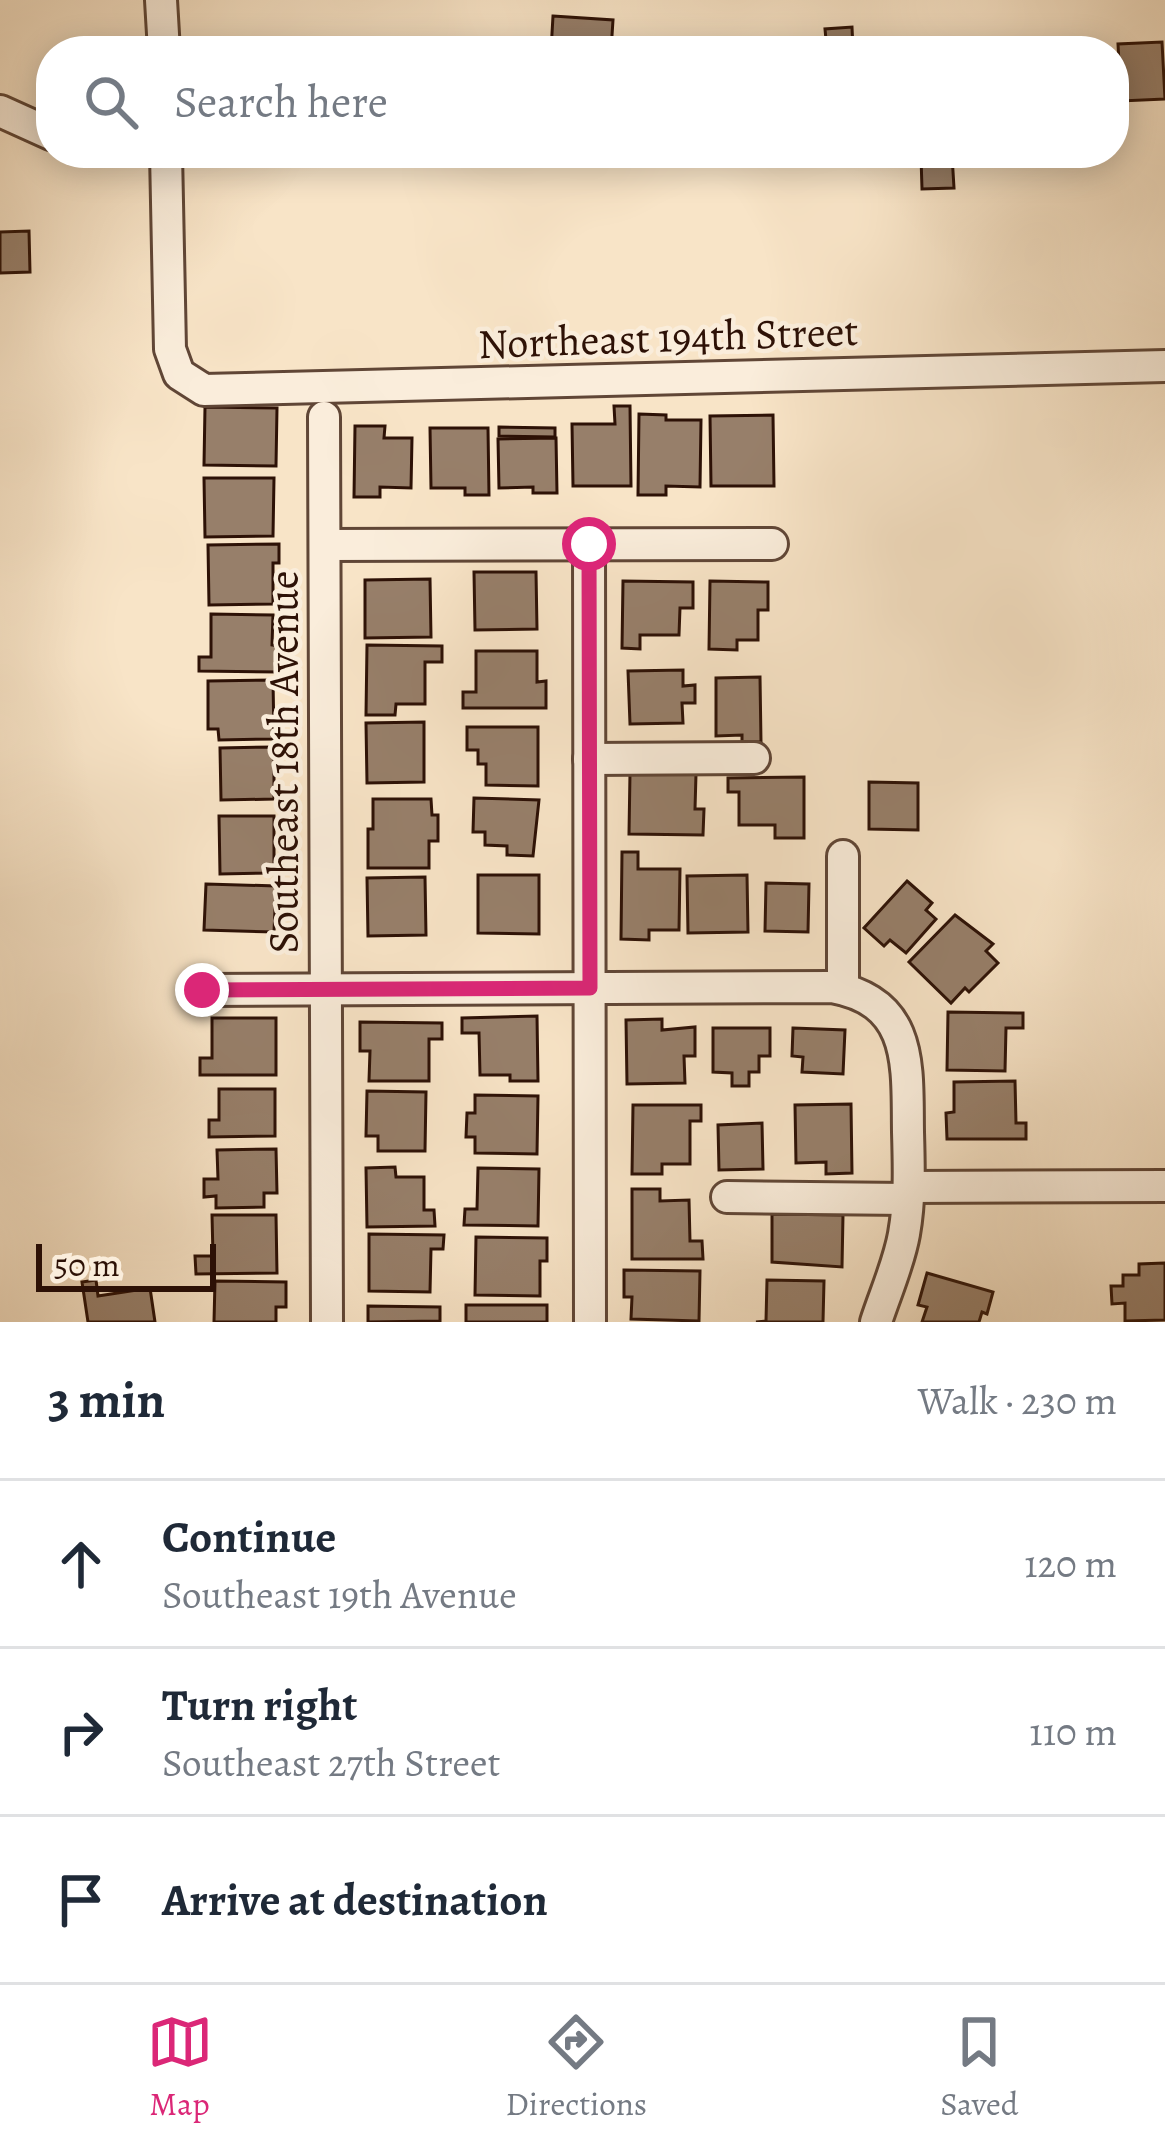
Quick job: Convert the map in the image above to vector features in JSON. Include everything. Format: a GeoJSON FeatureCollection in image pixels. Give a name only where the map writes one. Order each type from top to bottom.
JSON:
{"type":"FeatureCollection","features":[{"type":"Feature","properties":{"kind":"street"},"geometry":{"type":"LineString","coordinates":[[161,0],[163,36]]}},
{"type":"Feature","properties":{"kind":"street"},"geometry":{"type":"LineString","coordinates":[[0,111],[36,127]]}},
{"type":"Feature","properties":{"kind":"street","name":"Northeast 194th Street"},"geometry":{"type":"LineString","coordinates":[[166,168],[170,349],[178,373],[195,387],[214,391],[1165,366]]}},
{"type":"Feature","properties":{"kind":"street","name":"Southeast 18th Avenue"},"geometry":{"type":"LineString","coordinates":[[324,417],[327,1322]]}},
{"type":"Feature","properties":{"kind":"street"},"geometry":{"type":"LineString","coordinates":[[589,544],[590,1322]]}},
{"type":"Feature","properties":{"kind":"street"},"geometry":{"type":"LineString","coordinates":[[325,545],[772,544]]}},
{"type":"Feature","properties":{"kind":"street"},"geometry":{"type":"LineString","coordinates":[[590,758],[754,758]]}},
{"type":"Feature","properties":{"kind":"street"},"geometry":{"type":"LineString","coordinates":[[843,856],[843,989]]}},
{"type":"Feature","properties":{"kind":"street"},"geometry":{"type":"LineString","coordinates":[[202,990],[843,989],[878,1006],[897,1030],[907,1058],[908,1193],[904,1238],[876,1322]]}},
{"type":"Feature","properties":{"kind":"street"},"geometry":{"type":"LineString","coordinates":[[727,1197],[1165,1186]]}},
{"type":"Feature","properties":{"kind":"building"},"geometry":{"type":"Polygon","coordinates":[[[553,16],[613,20],[612,36],[552,36],[553,16]]]}},
{"type":"Feature","properties":{"kind":"building"},"geometry":{"type":"Polygon","coordinates":[[[852,27],[852,36],[826,36],[825,29],[852,27]]]}},
{"type":"Feature","properties":{"kind":"building"},"geometry":{"type":"Polygon","coordinates":[[[1162,42],[1165,99],[1129,101],[1129,44],[1162,42]]]}},
{"type":"Feature","properties":{"kind":"building"},"geometry":{"type":"Polygon","coordinates":[[[921,168],[953,168],[954,188],[922,189],[921,168]]]}},
{"type":"Feature","properties":{"kind":"building"},"geometry":{"type":"Polygon","coordinates":[[[29,231],[30,272],[0,273],[0,232],[29,231]]]}},
{"type":"Feature","properties":{"kind":"building"},"geometry":{"type":"Polygon","coordinates":[[[614,406],[630,406],[631,486],[573,486],[572,424],[615,424],[614,406]]]}},
{"type":"Feature","properties":{"kind":"building"},"geometry":{"type":"Polygon","coordinates":[[[205,407],[277,408],[276,466],[204,465],[205,407]]]}},
{"type":"Feature","properties":{"kind":"building"},"geometry":{"type":"Polygon","coordinates":[[[639,414],[701,420],[700,487],[666,486],[666,495],[638,495],[639,414]]]}},
{"type":"Feature","properties":{"kind":"building"},"geometry":{"type":"Polygon","coordinates":[[[773,415],[774,486],[711,486],[710,416],[773,415]]]}},
{"type":"Feature","properties":{"kind":"building"},"geometry":{"type":"Polygon","coordinates":[[[355,426],[385,426],[384,438],[412,438],[411,488],[380,487],[380,497],[354,497],[355,426]]]}},
{"type":"Feature","properties":{"kind":"building"},"geometry":{"type":"Polygon","coordinates":[[[499,427],[555,428],[555,437],[499,436],[499,427]]]}},
{"type":"Feature","properties":{"kind":"building"},"geometry":{"type":"Polygon","coordinates":[[[430,428],[488,428],[489,495],[465,495],[465,488],[431,488],[430,428]]]}},
{"type":"Feature","properties":{"kind":"building"},"geometry":{"type":"Polygon","coordinates":[[[556,438],[557,493],[533,493],[533,487],[499,488],[498,439],[556,438]]]}},
{"type":"Feature","properties":{"kind":"building"},"geometry":{"type":"Polygon","coordinates":[[[204,478],[274,478],[273,536],[205,537],[204,478]]]}},
{"type":"Feature","properties":{"kind":"building"},"geometry":{"type":"Polygon","coordinates":[[[279,544],[279,563],[273,563],[273,604],[209,605],[208,545],[279,544]]]}},
{"type":"Feature","properties":{"kind":"building"},"geometry":{"type":"Polygon","coordinates":[[[474,572],[536,572],[537,629],[475,630],[474,572]]]}},
{"type":"Feature","properties":{"kind":"building"},"geometry":{"type":"Polygon","coordinates":[[[430,579],[431,637],[365,638],[365,580],[430,579]]]}},
{"type":"Feature","properties":{"kind":"building"},"geometry":{"type":"Polygon","coordinates":[[[623,581],[693,582],[693,608],[680,608],[679,635],[640,635],[640,649],[622,648],[623,581]]]}},
{"type":"Feature","properties":{"kind":"building"},"geometry":{"type":"Polygon","coordinates":[[[710,581],[768,582],[768,610],[758,610],[758,640],[737,640],[737,650],[709,649],[710,581]]]}},
{"type":"Feature","properties":{"kind":"building"},"geometry":{"type":"Polygon","coordinates":[[[211,614],[273,615],[272,645],[279,646],[279,672],[199,671],[199,657],[211,657],[211,614]]]}},
{"type":"Feature","properties":{"kind":"building"},"geometry":{"type":"Polygon","coordinates":[[[367,645],[442,646],[442,662],[425,662],[425,704],[396,704],[395,715],[366,715],[367,645]]]}},
{"type":"Feature","properties":{"kind":"building"},"geometry":{"type":"Polygon","coordinates":[[[476,651],[537,651],[537,682],[546,681],[546,708],[463,708],[463,692],[476,692],[476,651]]]}},
{"type":"Feature","properties":{"kind":"building"},"geometry":{"type":"Polygon","coordinates":[[[683,670],[683,686],[695,685],[695,703],[682,703],[683,723],[630,724],[628,671],[683,670]]]}},
{"type":"Feature","properties":{"kind":"building"},"geometry":{"type":"Polygon","coordinates":[[[760,677],[761,742],[742,742],[742,735],[716,736],[716,678],[760,677]]]}},
{"type":"Feature","properties":{"kind":"building"},"geometry":{"type":"Polygon","coordinates":[[[273,680],[274,739],[219,740],[218,729],[208,729],[208,681],[273,680]]]}},
{"type":"Feature","properties":{"kind":"building"},"geometry":{"type":"Polygon","coordinates":[[[424,722],[424,782],[367,783],[366,723],[424,722]]]}},
{"type":"Feature","properties":{"kind":"building"},"geometry":{"type":"Polygon","coordinates":[[[467,727],[538,727],[538,786],[486,785],[486,764],[478,764],[478,750],[467,750],[467,727]]]}},
{"type":"Feature","properties":{"kind":"building"},"geometry":{"type":"Polygon","coordinates":[[[274,747],[274,799],[221,800],[220,748],[274,747]]]}},
{"type":"Feature","properties":{"kind":"building"},"geometry":{"type":"Polygon","coordinates":[[[630,773],[696,774],[695,809],[704,809],[703,835],[629,834],[630,773]]]}},
{"type":"Feature","properties":{"kind":"building"},"geometry":{"type":"Polygon","coordinates":[[[804,777],[804,838],[775,838],[775,825],[739,825],[739,792],[728,792],[728,778],[804,777]]]}},
{"type":"Feature","properties":{"kind":"building"},"geometry":{"type":"Polygon","coordinates":[[[869,782],[918,783],[918,830],[869,829],[869,782]]]}},
{"type":"Feature","properties":{"kind":"building"},"geometry":{"type":"Polygon","coordinates":[[[474,798],[539,800],[533,856],[507,855],[507,846],[485,845],[485,832],[473,832],[474,798]]]}},
{"type":"Feature","properties":{"kind":"building"},"geometry":{"type":"Polygon","coordinates":[[[373,799],[431,799],[432,815],[438,815],[438,841],[429,841],[429,868],[368,868],[373,799]]]}},
{"type":"Feature","properties":{"kind":"building"},"geometry":{"type":"Polygon","coordinates":[[[219,816],[274,816],[274,873],[220,874],[219,816]]]}},
{"type":"Feature","properties":{"kind":"building"},"geometry":{"type":"Polygon","coordinates":[[[622,852],[638,852],[638,869],[680,869],[679,930],[649,930],[649,940],[621,939],[622,852]]]}},
{"type":"Feature","properties":{"kind":"building"},"geometry":{"type":"Polygon","coordinates":[[[478,875],[539,875],[539,934],[478,933],[478,875]]]}},
{"type":"Feature","properties":{"kind":"building"},"geometry":{"type":"Polygon","coordinates":[[[747,875],[748,932],[688,933],[687,876],[747,875]]]}},
{"type":"Feature","properties":{"kind":"building"},"geometry":{"type":"Polygon","coordinates":[[[425,877],[426,935],[368,936],[367,878],[425,877]]]}},
{"type":"Feature","properties":{"kind":"building"},"geometry":{"type":"Polygon","coordinates":[[[907,881],[932,903],[926,910],[936,919],[906,953],[890,940],[884,946],[864,928],[907,881]]]}},
{"type":"Feature","properties":{"kind":"building"},"geometry":{"type":"Polygon","coordinates":[[[766,883],[809,884],[808,932],[765,931],[766,883]]]}},
{"type":"Feature","properties":{"kind":"building"},"geometry":{"type":"Polygon","coordinates":[[[206,884],[276,886],[274,932],[204,930],[206,884]]]}},
{"type":"Feature","properties":{"kind":"building"},"geometry":{"type":"Polygon","coordinates":[[[955,915],[993,944],[986,951],[998,963],[951,1003],[909,962],[955,915]]]}},
{"type":"Feature","properties":{"kind":"building"},"geometry":{"type":"Polygon","coordinates":[[[948,1012],[1023,1013],[1023,1028],[1006,1028],[1005,1071],[947,1070],[948,1012]]]}},
{"type":"Feature","properties":{"kind":"building"},"geometry":{"type":"Polygon","coordinates":[[[537,1016],[538,1081],[480,1075],[479,1033],[462,1033],[462,1018],[537,1016]]]}},
{"type":"Feature","properties":{"kind":"building"},"geometry":{"type":"Polygon","coordinates":[[[212,1018],[276,1018],[276,1075],[200,1075],[200,1058],[212,1058],[212,1018]]]}},
{"type":"Feature","properties":{"kind":"building"},"geometry":{"type":"Polygon","coordinates":[[[662,1019],[662,1030],[695,1027],[695,1056],[684,1056],[685,1083],[627,1084],[626,1020],[662,1019]]]}},
{"type":"Feature","properties":{"kind":"building"},"geometry":{"type":"Polygon","coordinates":[[[360,1022],[442,1023],[442,1039],[429,1039],[429,1081],[369,1081],[370,1051],[360,1051],[360,1022]]]}},
{"type":"Feature","properties":{"kind":"building"},"geometry":{"type":"Polygon","coordinates":[[[713,1028],[770,1028],[770,1056],[759,1056],[759,1072],[749,1072],[749,1086],[732,1086],[732,1073],[713,1072],[713,1028]]]}},
{"type":"Feature","properties":{"kind":"building"},"geometry":{"type":"Polygon","coordinates":[[[793,1028],[845,1030],[843,1074],[802,1072],[803,1057],[792,1056],[793,1028]]]}},
{"type":"Feature","properties":{"kind":"building"},"geometry":{"type":"Polygon","coordinates":[[[1015,1081],[1016,1123],[1026,1123],[1026,1139],[947,1139],[946,1113],[954,1112],[954,1082],[1015,1081]]]}},
{"type":"Feature","properties":{"kind":"building"},"geometry":{"type":"Polygon","coordinates":[[[219,1089],[275,1089],[275,1136],[209,1137],[209,1120],[219,1120],[219,1089]]]}},
{"type":"Feature","properties":{"kind":"building"},"geometry":{"type":"Polygon","coordinates":[[[367,1091],[426,1092],[425,1151],[378,1151],[378,1136],[366,1136],[367,1091]]]}},
{"type":"Feature","properties":{"kind":"building"},"geometry":{"type":"Polygon","coordinates":[[[475,1095],[538,1096],[537,1154],[475,1153],[475,1137],[466,1137],[467,1113],[475,1113],[475,1095]]]}},
{"type":"Feature","properties":{"kind":"building"},"geometry":{"type":"Polygon","coordinates":[[[851,1104],[852,1173],[826,1174],[826,1162],[796,1163],[795,1105],[851,1104]]]}},
{"type":"Feature","properties":{"kind":"building"},"geometry":{"type":"Polygon","coordinates":[[[633,1105],[701,1105],[701,1121],[690,1121],[690,1164],[662,1164],[662,1174],[632,1174],[633,1105]]]}},
{"type":"Feature","properties":{"kind":"building"},"geometry":{"type":"Polygon","coordinates":[[[762,1123],[763,1169],[719,1170],[718,1125],[762,1123]]]}},
{"type":"Feature","properties":{"kind":"building"},"geometry":{"type":"Polygon","coordinates":[[[276,1149],[277,1193],[264,1193],[264,1207],[216,1208],[216,1196],[204,1197],[204,1179],[218,1179],[217,1150],[276,1149]]]}},
{"type":"Feature","properties":{"kind":"building"},"geometry":{"type":"Polygon","coordinates":[[[395,1167],[396,1177],[424,1177],[424,1210],[434,1210],[435,1226],[367,1227],[366,1168],[395,1167]]]}},
{"type":"Feature","properties":{"kind":"building"},"geometry":{"type":"Polygon","coordinates":[[[478,1168],[539,1169],[538,1226],[464,1225],[465,1209],[477,1209],[478,1168]]]}},
{"type":"Feature","properties":{"kind":"building"},"geometry":{"type":"Polygon","coordinates":[[[632,1189],[660,1189],[660,1201],[689,1200],[690,1241],[702,1241],[703,1259],[632,1259],[632,1189]]]}},
{"type":"Feature","properties":{"kind":"building"},"geometry":{"type":"Polygon","coordinates":[[[772,1214],[843,1215],[842,1267],[772,1262],[772,1214]]]}},
{"type":"Feature","properties":{"kind":"building"},"geometry":{"type":"Polygon","coordinates":[[[212,1215],[276,1215],[277,1273],[196,1274],[195,1256],[213,1256],[212,1215]]]}},
{"type":"Feature","properties":{"kind":"building"},"geometry":{"type":"Polygon","coordinates":[[[369,1234],[444,1235],[443,1249],[431,1249],[430,1292],[369,1291],[369,1234]]]}},
{"type":"Feature","properties":{"kind":"building"},"geometry":{"type":"Polygon","coordinates":[[[476,1237],[547,1238],[547,1261],[540,1261],[540,1296],[475,1295],[476,1237]]]}},
{"type":"Feature","properties":{"kind":"building"},"geometry":{"type":"Polygon","coordinates":[[[1165,1263],[1165,1320],[1125,1321],[1125,1303],[1112,1304],[1111,1286],[1123,1286],[1123,1275],[1139,1275],[1139,1264],[1165,1263]]]}},
{"type":"Feature","properties":{"kind":"building"},"geometry":{"type":"Polygon","coordinates":[[[624,1270],[700,1271],[699,1321],[631,1319],[632,1297],[624,1297],[624,1270]]]}},
{"type":"Feature","properties":{"kind":"building"},"geometry":{"type":"Polygon","coordinates":[[[927,1273],[993,1292],[987,1314],[982,1312],[979,1322],[922,1322],[927,1307],[918,1305],[927,1273]]]}},
{"type":"Feature","properties":{"kind":"building"},"geometry":{"type":"Polygon","coordinates":[[[96,1280],[98,1296],[150,1288],[155,1322],[88,1322],[82,1282],[96,1280]]]}},
{"type":"Feature","properties":{"kind":"building"},"geometry":{"type":"Polygon","coordinates":[[[767,1280],[824,1281],[823,1322],[756,1322],[766,1321],[767,1280]]]}},
{"type":"Feature","properties":{"kind":"building"},"geometry":{"type":"Polygon","coordinates":[[[215,1281],[286,1282],[286,1307],[276,1307],[276,1322],[214,1322],[215,1281]]]}},
{"type":"Feature","properties":{"kind":"building"},"geometry":{"type":"Polygon","coordinates":[[[466,1305],[547,1305],[547,1322],[466,1322],[466,1305]]]}},
{"type":"Feature","properties":{"kind":"building"},"geometry":{"type":"Polygon","coordinates":[[[368,1306],[440,1307],[440,1321],[368,1322],[368,1306]]]}},
{"type":"Feature","properties":{"kind":"route"},"geometry":{"type":"LineString","coordinates":[[202,990],[590,988],[589,544]]}}]}
